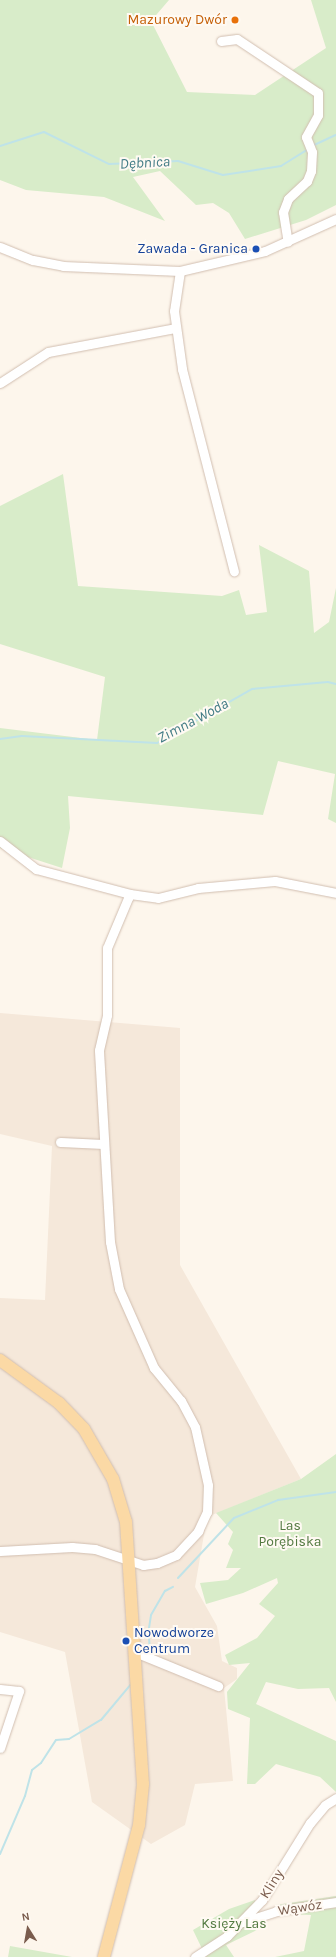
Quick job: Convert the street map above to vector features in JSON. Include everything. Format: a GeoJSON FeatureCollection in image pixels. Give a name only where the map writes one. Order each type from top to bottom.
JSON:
{"type":"FeatureCollection","features":[{"type":"Feature","properties":{"kind":"main road"},"geometry":{"type":"LineString","coordinates":[[0,1360],[59,1404],[93,1442],[120,1498],[130,1562],[142,1747],[142,1805],[104,1957]]}},
{"type":"Feature","properties":{"kind":"street"},"geometry":{"type":"LineString","coordinates":[[221,41],[237,40],[318,93],[318,115],[306,137],[312,152],[311,171],[307,181],[288,199],[283,212],[288,242]]}},
{"type":"Feature","properties":{"kind":"street"},"geometry":{"type":"LineString","coordinates":[[0,247],[33,260],[63,266],[180,271],[245,257],[288,242],[336,219]]}},
{"type":"Feature","properties":{"kind":"street"},"geometry":{"type":"LineString","coordinates":[[180,271],[174,310],[176,328],[191,410],[234,571]]}},
{"type":"Feature","properties":{"kind":"street"},"geometry":{"type":"LineString","coordinates":[[0,383],[48,352],[176,328]]}},
{"type":"Feature","properties":{"kind":"street"},"geometry":{"type":"LineString","coordinates":[[0,841],[36,869],[130,894],[158,898],[198,888],[275,881],[336,893]]}},
{"type":"Feature","properties":{"kind":"street"},"geometry":{"type":"LineString","coordinates":[[0,1551],[72,1547],[94,1549],[130,1562],[157,1563],[176,1556],[198,1531],[210,1497],[191,1416],[154,1368],[119,1289],[106,1211],[99,1050],[108,1009],[105,962],[109,936],[130,894]]}},
{"type":"Feature","properties":{"kind":"street"},"geometry":{"type":"LineString","coordinates":[[60,1142],[104,1144]]}},
{"type":"Feature","properties":{"kind":"street"},"geometry":{"type":"LineString","coordinates":[[135,1652],[218,1686]]}},
{"type":"Feature","properties":{"kind":"street"},"geometry":{"type":"LineString","coordinates":[[0,1689],[19,1691],[0,1748]]}},
{"type":"Feature","properties":{"kind":"street","name":"Kliny"},"geometry":{"type":"LineString","coordinates":[[195,1957],[241,1922],[262,1900],[310,1823],[325,1804],[336,1798]]}},
{"type":"Feature","properties":{"kind":"street","name":"Wąwóz"},"geometry":{"type":"LineString","coordinates":[[241,1922],[276,1911],[336,1902]]}},
{"type":"Feature","properties":{"kind":"shaded area"},"geometry":{"type":"Polygon","coordinates":[[[0,1013],[180,1028],[180,1265],[301,1479],[207,1517],[195,1587],[217,1626],[222,1661],[237,1668],[237,1679],[224,1688],[233,1781],[195,1784],[185,1825],[151,1844],[92,1802],[65,1652],[0,1632],[0,1298],[45,1300],[52,1146],[0,1134],[0,1013]]]}},
{"type":"Feature","properties":{"kind":"green space"},"geometry":{"type":"Polygon","coordinates":[[[0,0],[169,0],[151,21],[187,92],[255,95],[326,48],[311,0],[336,0],[336,205],[306,220],[245,239],[229,213],[213,203],[196,205],[160,171],[133,177],[165,221],[104,197],[26,190],[0,180],[0,0]]]}},
{"type":"Feature","properties":{"kind":"green space"},"geometry":{"type":"Polygon","coordinates":[[[63,474],[78,586],[222,596],[239,590],[246,615],[267,612],[259,545],[309,571],[314,633],[329,622],[336,588],[336,823],[328,819],[335,774],[278,761],[263,815],[68,796],[70,828],[62,868],[0,848],[0,728],[97,740],[105,677],[0,644],[0,506],[63,474]]]}},
{"type":"Feature","properties":{"kind":"green space","name":"Las Porębiska"},"geometry":{"type":"Polygon","coordinates":[[[336,1454],[336,1702],[329,1688],[298,1689],[266,1682],[256,1704],[336,1741],[336,1792],[320,1777],[276,1764],[255,1784],[247,1784],[250,1718],[228,1709],[227,1692],[250,1663],[229,1665],[225,1655],[257,1638],[275,1616],[259,1604],[278,1583],[277,1578],[243,1593],[206,1604],[200,1583],[228,1580],[241,1568],[226,1568],[233,1550],[228,1544],[233,1532],[216,1513],[301,1479],[336,1454]]]}},
{"type":"Feature","properties":{"kind":"green space","name":"Księży Las"},"geometry":{"type":"Polygon","coordinates":[[[336,1896],[336,1957],[275,1957],[304,1951],[311,1915],[286,1914],[276,1905],[336,1896]]]}},
{"type":"Feature","properties":{"kind":"green space","name":"Księży Las"},"geometry":{"type":"Polygon","coordinates":[[[255,1900],[265,1926],[226,1945],[234,1957],[206,1957],[193,1930],[229,1909],[255,1900]]]}},
{"type":"Feature","properties":{"kind":"green space"},"geometry":{"type":"Polygon","coordinates":[[[10,1946],[72,1957],[8,1957],[10,1946]]]}},
{"type":"Feature","properties":{"kind":"waterway","name":"Dębnica"},"geometry":{"type":"LineString","coordinates":[[0,146],[44,132],[109,164],[178,161],[223,175],[281,166],[308,149]]}},
{"type":"Feature","properties":{"kind":"waterway","name":"Dębnica"},"geometry":{"type":"LineString","coordinates":[[312,146],[336,135]]}},
{"type":"Feature","properties":{"kind":"waterway","name":"Zimna Woda"},"geometry":{"type":"LineString","coordinates":[[0,739],[22,736],[157,743],[252,689],[328,682],[336,684]]}},
{"type":"Feature","properties":{"kind":"waterway"},"geometry":{"type":"LineString","coordinates":[[178,1578],[234,1518],[278,1500],[336,1492]]}},
{"type":"Feature","properties":{"kind":"waterway"},"geometry":{"type":"LineString","coordinates":[[149,1628],[151,1615],[165,1591],[173,1587]]}},
{"type":"Feature","properties":{"kind":"waterway"},"geometry":{"type":"LineString","coordinates":[[149,1636],[150,1654]]}},
{"type":"Feature","properties":{"kind":"waterway"},"geometry":{"type":"LineString","coordinates":[[0,1854],[25,1796],[32,1770],[41,1763],[56,1740],[69,1739],[101,1720],[132,1683]]}},
{"type":"Feature","properties":{"kind":"place","name":"Mazurowy Dwór"},"geometry":{"type":"Point","coordinates":[235,20]}},
{"type":"Feature","properties":{"kind":"place","name":"Zawada - Granica"},"geometry":{"type":"Point","coordinates":[256,249]}},
{"type":"Feature","properties":{"kind":"place","name":"Nowodworze Centrum"},"geometry":{"type":"Point","coordinates":[126,1641]}}]}
